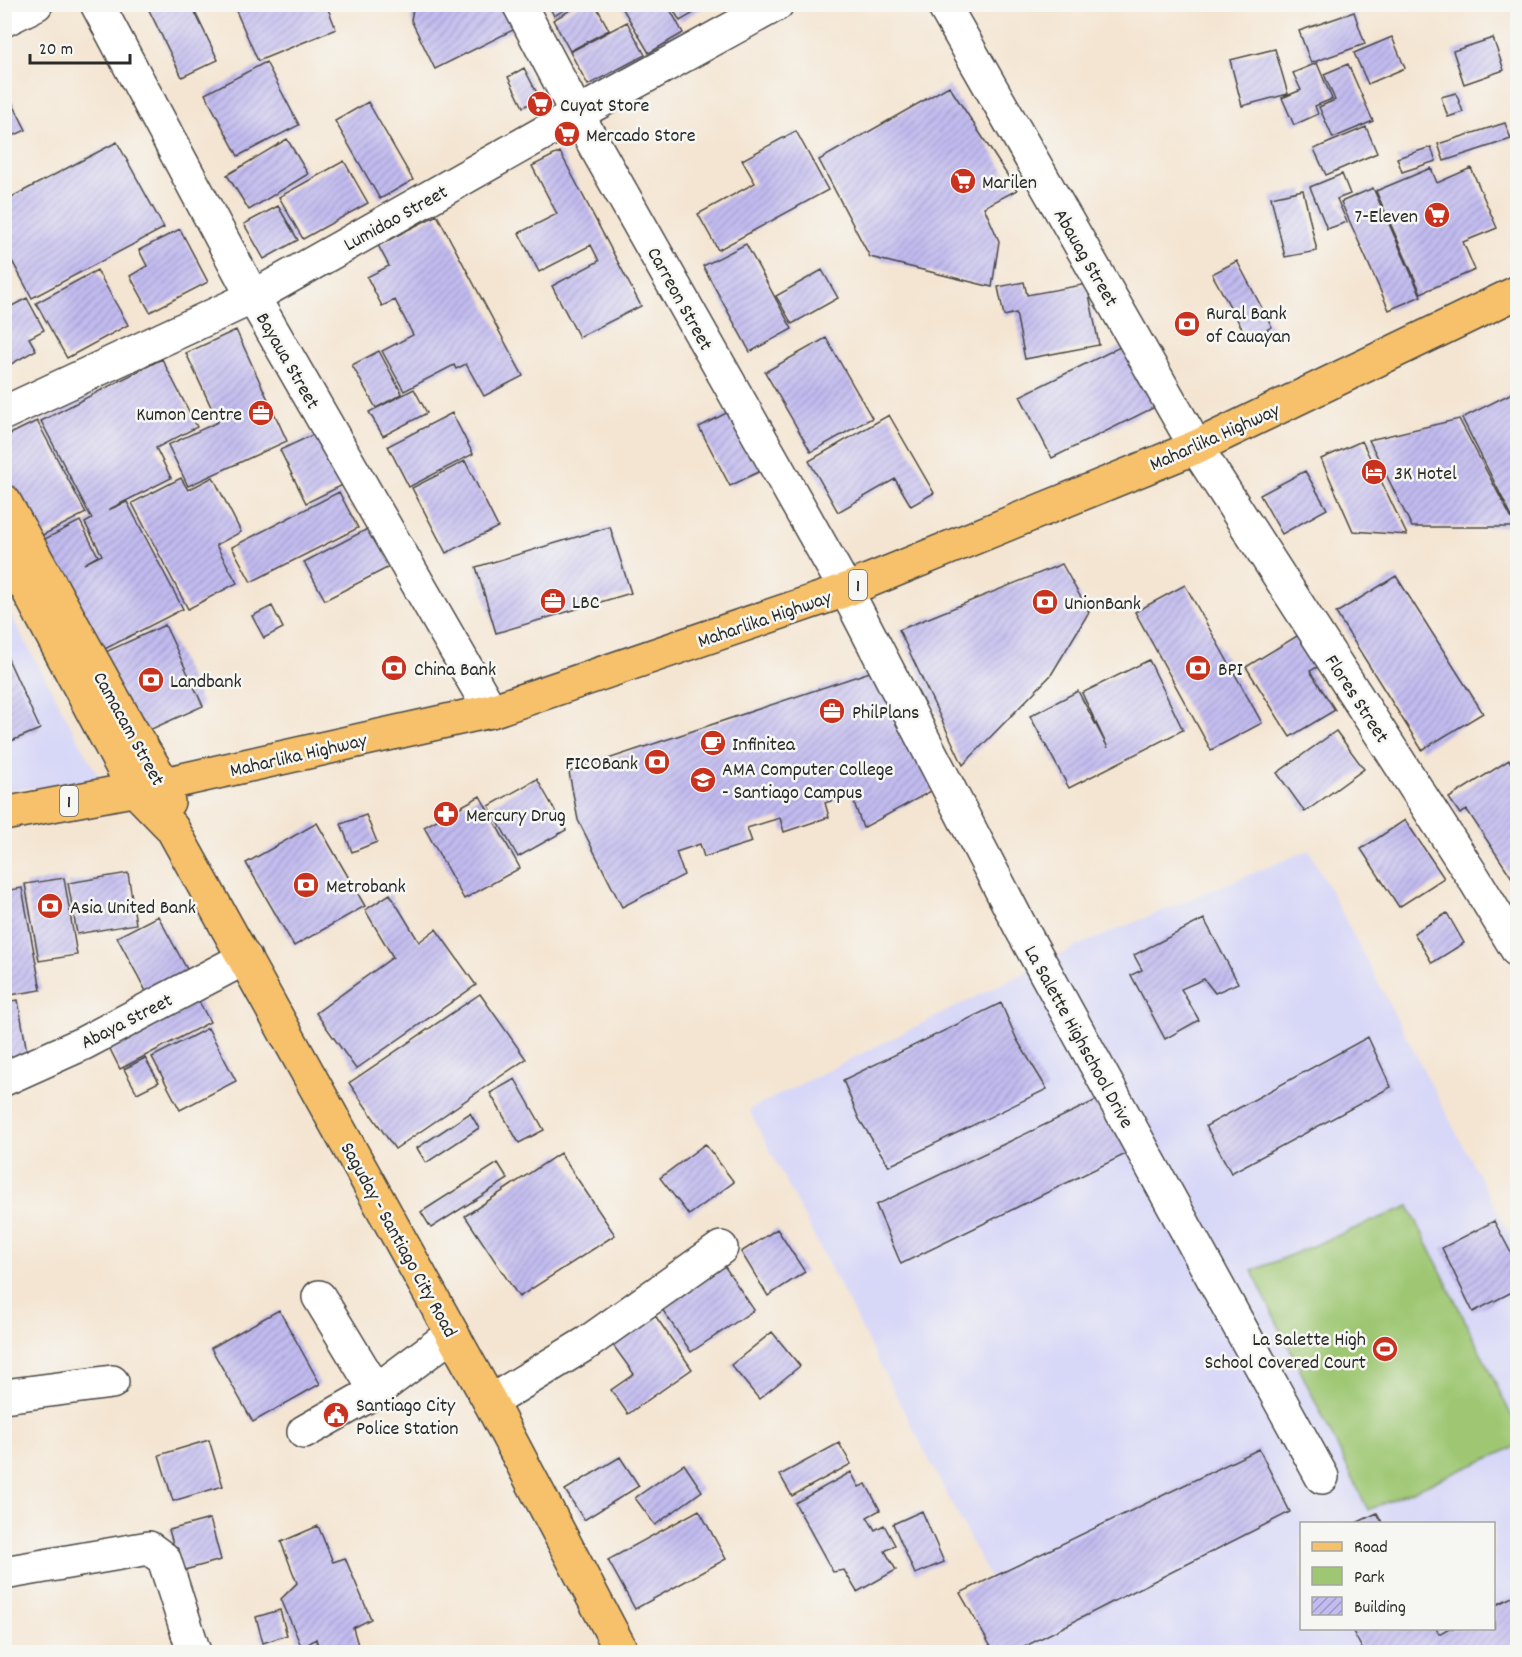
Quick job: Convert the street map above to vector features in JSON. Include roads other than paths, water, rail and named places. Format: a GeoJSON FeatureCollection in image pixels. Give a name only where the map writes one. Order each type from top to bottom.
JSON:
{"type":"FeatureCollection","features":[{"type":"Feature","properties":{"kind":"main road","name":"Maharlika Highway"},"geometry":{"type":"LineString","coordinates":[[4,814],[149,786],[491,711],[846,590],[1196,447],[1518,292]]}},
{"type":"Feature","properties":{"kind":"main road","name":"Camacam Street"},"geometry":{"type":"LineString","coordinates":[[4,501],[128,725],[149,786]]}},
{"type":"Feature","properties":{"kind":"main road","name":"Camacam Street"},"geometry":{"type":"LineString","coordinates":[[4,545],[172,828]]}},
{"type":"Feature","properties":{"kind":"main road","name":"Saguday - Santiago City Road"},"geometry":{"type":"LineString","coordinates":[[172,828],[490,1402],[622,1653]]}},
{"type":"Feature","properties":{"kind":"street"},"geometry":{"type":"LineString","coordinates":[[4,20],[36,4]]}},
{"type":"Feature","properties":{"kind":"street","name":"Bayaua Street"},"geometry":{"type":"LineString","coordinates":[[97,4],[253,297],[491,711]]}},
{"type":"Feature","properties":{"kind":"street","name":"Carreon Street"},"geometry":{"type":"LineString","coordinates":[[519,4],[578,114],[846,590]]}},
{"type":"Feature","properties":{"kind":"street","name":"Lumidao Street"},"geometry":{"type":"LineString","coordinates":[[4,413],[253,297],[777,4]]}},
{"type":"Feature","properties":{"kind":"street","name":"Abauag Street"},"geometry":{"type":"LineString","coordinates":[[943,4],[1196,447]]}},
{"type":"Feature","properties":{"kind":"street","name":"Flores Street"},"geometry":{"type":"LineString","coordinates":[[1196,447],[1475,880],[1518,951]]}},
{"type":"Feature","properties":{"kind":"street","name":"La Salette Highschool Drive"},"geometry":{"type":"LineString","coordinates":[[846,590],[1020,926],[1322,1477]]}},
{"type":"Feature","properties":{"kind":"street","name":"Abaya Street"},"geometry":{"type":"LineString","coordinates":[[4,1079],[84,1043],[245,958]]}},
{"type":"Feature","properties":{"kind":"street"},"geometry":{"type":"LineString","coordinates":[[490,1402],[587,1343],[721,1248]]}},
{"type":"Feature","properties":{"kind":"street"},"geometry":{"type":"LineString","coordinates":[[319,1297],[376,1391]]}},
{"type":"Feature","properties":{"kind":"street"},"geometry":{"type":"LineString","coordinates":[[304,1432],[376,1391],[452,1334]]}},
{"type":"Feature","properties":{"kind":"street"},"geometry":{"type":"LineString","coordinates":[[4,1396],[112,1382]]}},
{"type":"Feature","properties":{"kind":"street"},"geometry":{"type":"LineString","coordinates":[[4,1573],[149,1548],[165,1558],[194,1653]]}},
{"type":"Feature","properties":{"kind":"place","name":"Cuyat Store"},"geometry":{"type":"Point","coordinates":[540,104]}},
{"type":"Feature","properties":{"kind":"place","name":"Mercado Store"},"geometry":{"type":"Point","coordinates":[567,134]}},
{"type":"Feature","properties":{"kind":"place","name":"Marilen"},"geometry":{"type":"Point","coordinates":[963,181]}},
{"type":"Feature","properties":{"kind":"place","name":"7-Eleven"},"geometry":{"type":"Point","coordinates":[1437,215]}},
{"type":"Feature","properties":{"kind":"place","name":"Rural Bank of Cauayan"},"geometry":{"type":"Point","coordinates":[1187,324]}},
{"type":"Feature","properties":{"kind":"place","name":"Kumon Centre"},"geometry":{"type":"Point","coordinates":[261,413]}},
{"type":"Feature","properties":{"kind":"place","name":"3K Hotel"},"geometry":{"type":"Point","coordinates":[1374,472]}},
{"type":"Feature","properties":{"kind":"place","name":"LBC"},"geometry":{"type":"Point","coordinates":[553,601]}},
{"type":"Feature","properties":{"kind":"place","name":"UnionBank"},"geometry":{"type":"Point","coordinates":[1045,602]}},
{"type":"Feature","properties":{"kind":"place","name":"China Bank"},"geometry":{"type":"Point","coordinates":[394,668]}},
{"type":"Feature","properties":{"kind":"place","name":"BPI"},"geometry":{"type":"Point","coordinates":[1198,668]}},
{"type":"Feature","properties":{"kind":"place","name":"Landbank"},"geometry":{"type":"Point","coordinates":[151,680]}},
{"type":"Feature","properties":{"kind":"place","name":"PhilPlans"},"geometry":{"type":"Point","coordinates":[832,711]}},
{"type":"Feature","properties":{"kind":"place","name":"Infinitea"},"geometry":{"type":"Point","coordinates":[713,743]}},
{"type":"Feature","properties":{"kind":"place","name":"FICOBank"},"geometry":{"type":"Point","coordinates":[657,762]}},
{"type":"Feature","properties":{"kind":"place","name":"AMA Computer College - Santiago Campus"},"geometry":{"type":"Point","coordinates":[703,780]}},
{"type":"Feature","properties":{"kind":"place","name":"Mercury Drug"},"geometry":{"type":"Point","coordinates":[446,814]}},
{"type":"Feature","properties":{"kind":"place","name":"Metrobank"},"geometry":{"type":"Point","coordinates":[306,885]}},
{"type":"Feature","properties":{"kind":"place","name":"Asia United Bank"},"geometry":{"type":"Point","coordinates":[50,906]}},
{"type":"Feature","properties":{"kind":"place","name":"La Salette High School Covered Court"},"geometry":{"type":"Point","coordinates":[1385,1349]}},
{"type":"Feature","properties":{"kind":"place","name":"Santiago City Police Station"},"geometry":{"type":"Point","coordinates":[336,1415]}}]}
